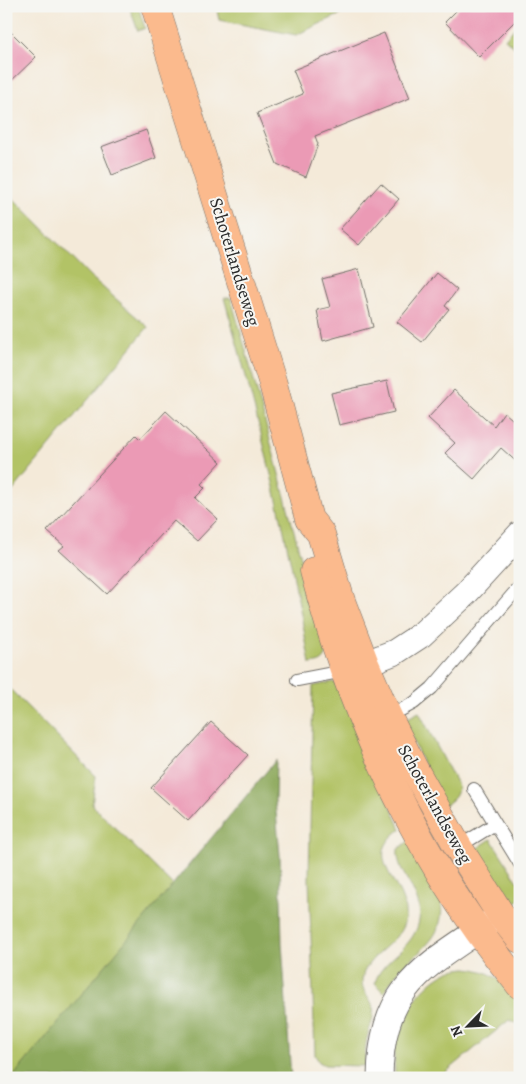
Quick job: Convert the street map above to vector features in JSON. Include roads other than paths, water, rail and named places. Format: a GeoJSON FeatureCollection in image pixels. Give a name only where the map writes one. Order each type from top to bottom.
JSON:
{"type":"FeatureCollection","features":[{"type":"Feature","properties":{"kind":"main road","name":"Schoterlandseweg"},"geometry":{"type":"LineString","coordinates":[[155,6],[273,384],[309,519],[321,534],[342,602],[354,668],[376,722],[390,784],[414,830],[478,931]]}},
{"type":"Feature","properties":{"kind":"main road","name":"Schoterlandseweg"},"geometry":{"type":"LineString","coordinates":[[376,722],[413,767],[458,847],[512,922]]}},
{"type":"Feature","properties":{"kind":"main road"},"geometry":{"type":"LineString","coordinates":[[478,931],[520,985]]}},
{"type":"Feature","properties":{"kind":"street"},"geometry":{"type":"LineString","coordinates":[[354,668],[402,648],[421,635],[466,594],[520,534]]}},
{"type":"Feature","properties":{"kind":"street","name":"Schoterlandseweg"},"geometry":{"type":"LineString","coordinates":[[380,1078],[384,1030],[392,1008],[403,990],[420,972],[478,931],[512,922]]}},
{"type":"Feature","properties":{"kind":"lane"},"geometry":{"type":"LineString","coordinates":[[376,722],[414,703],[432,688],[520,586]]}},
{"type":"Feature","properties":{"kind":"lane"},"geometry":{"type":"LineString","coordinates":[[297,680],[354,668]]}},
{"type":"Feature","properties":{"kind":"lane"},"geometry":{"type":"LineString","coordinates":[[474,789],[520,864]]}},
{"type":"Feature","properties":{"kind":"lane"},"geometry":{"type":"LineString","coordinates":[[458,847],[495,824]]}}]}
